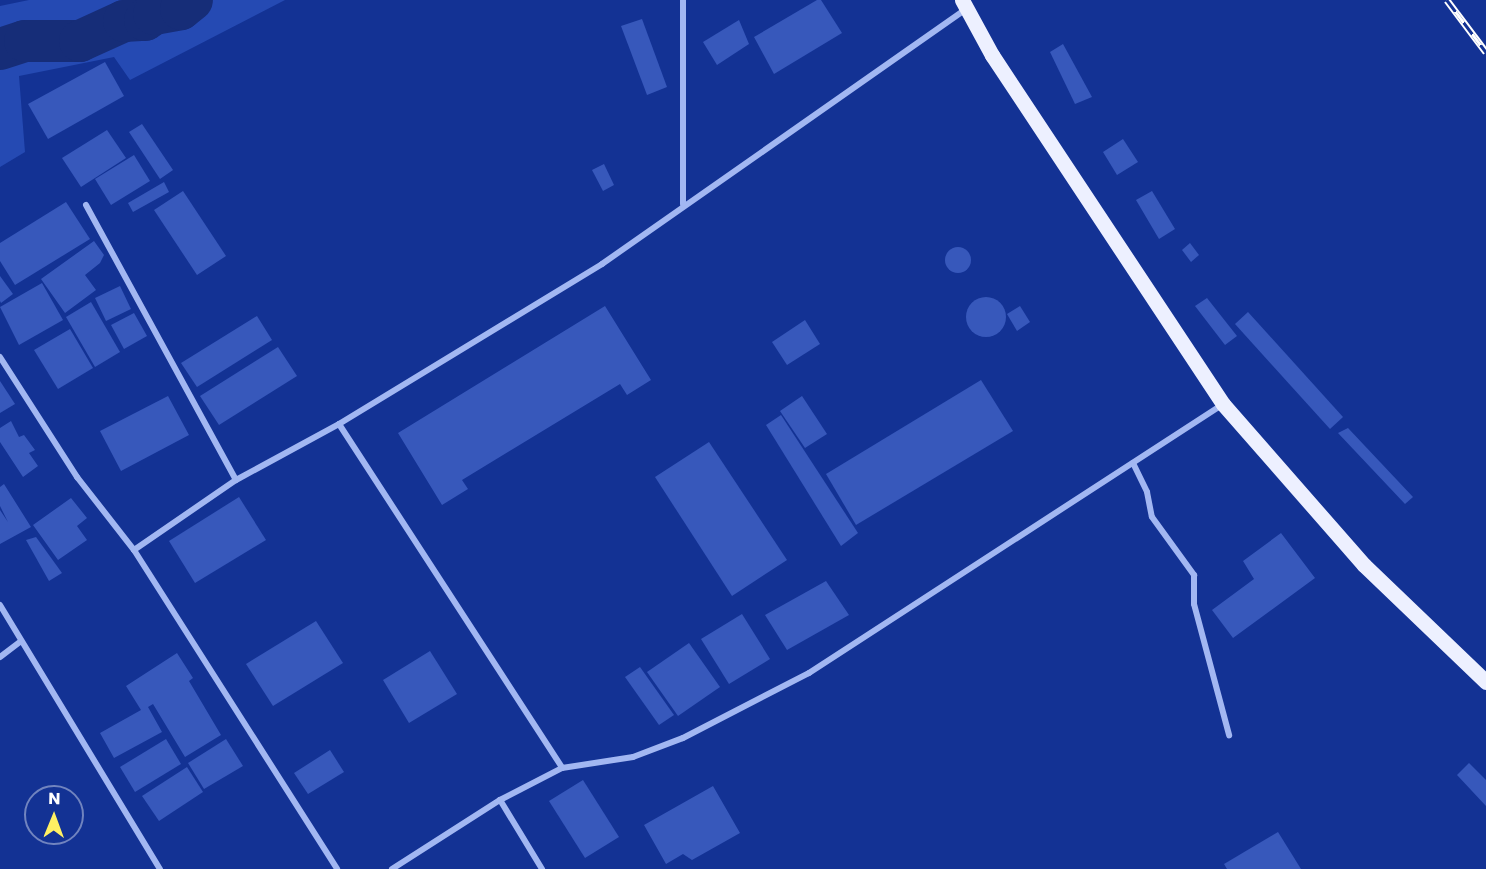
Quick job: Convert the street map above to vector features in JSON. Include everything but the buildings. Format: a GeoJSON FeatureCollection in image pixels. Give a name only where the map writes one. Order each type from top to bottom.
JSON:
{"type":"FeatureCollection","features":[{"type":"Feature","properties":{"kind":"main road"},"geometry":{"type":"LineString","coordinates":[[964,4],[992,55],[1223,404],[1364,565],[1486,682]]}},
{"type":"Feature","properties":{"kind":"street"},"geometry":{"type":"LineString","coordinates":[[683,0],[683,204]]}},
{"type":"Feature","properties":{"kind":"street"},"geometry":{"type":"LineString","coordinates":[[134,550],[236,480],[339,424],[602,264],[964,4]]}},
{"type":"Feature","properties":{"kind":"street"},"geometry":{"type":"LineString","coordinates":[[86,205],[236,480]]}},
{"type":"Feature","properties":{"kind":"street"},"geometry":{"type":"LineString","coordinates":[[0,357],[77,477],[134,550],[337,869]]}},
{"type":"Feature","properties":{"kind":"street"},"geometry":{"type":"LineString","coordinates":[[392,869],[500,800],[562,768],[633,757],[683,738],[809,673],[1223,404]]}},
{"type":"Feature","properties":{"kind":"street"},"geometry":{"type":"LineString","coordinates":[[339,424],[562,768]]}},
{"type":"Feature","properties":{"kind":"street"},"geometry":{"type":"LineString","coordinates":[[1133,462],[1147,492],[1152,517],[1194,574],[1194,604],[1228,735]]}},
{"type":"Feature","properties":{"kind":"street"},"geometry":{"type":"LineString","coordinates":[[0,605],[20,642],[160,869]]}},
{"type":"Feature","properties":{"kind":"street"},"geometry":{"type":"LineString","coordinates":[[0,657],[20,642]]}},
{"type":"Feature","properties":{"kind":"street"},"geometry":{"type":"LineString","coordinates":[[500,800],[542,869]]}},
{"type":"Feature","properties":{"kind":"shaded area"},"geometry":{"type":"Polygon","coordinates":[[[29,0],[285,0],[130,80],[114,57],[19,76],[25,152],[0,167],[0,6],[29,0]]]}},
{"type":"Feature","properties":{"kind":"waterway"},"geometry":{"type":"LineString","coordinates":[[0,49],[25,41],[80,41],[124,21],[145,20],[154,14],[181,9],[192,0]]}},
{"type":"Feature","properties":{"kind":"railway"},"geometry":{"type":"LineString","coordinates":[[1447,0],[1486,52]]}}]}
